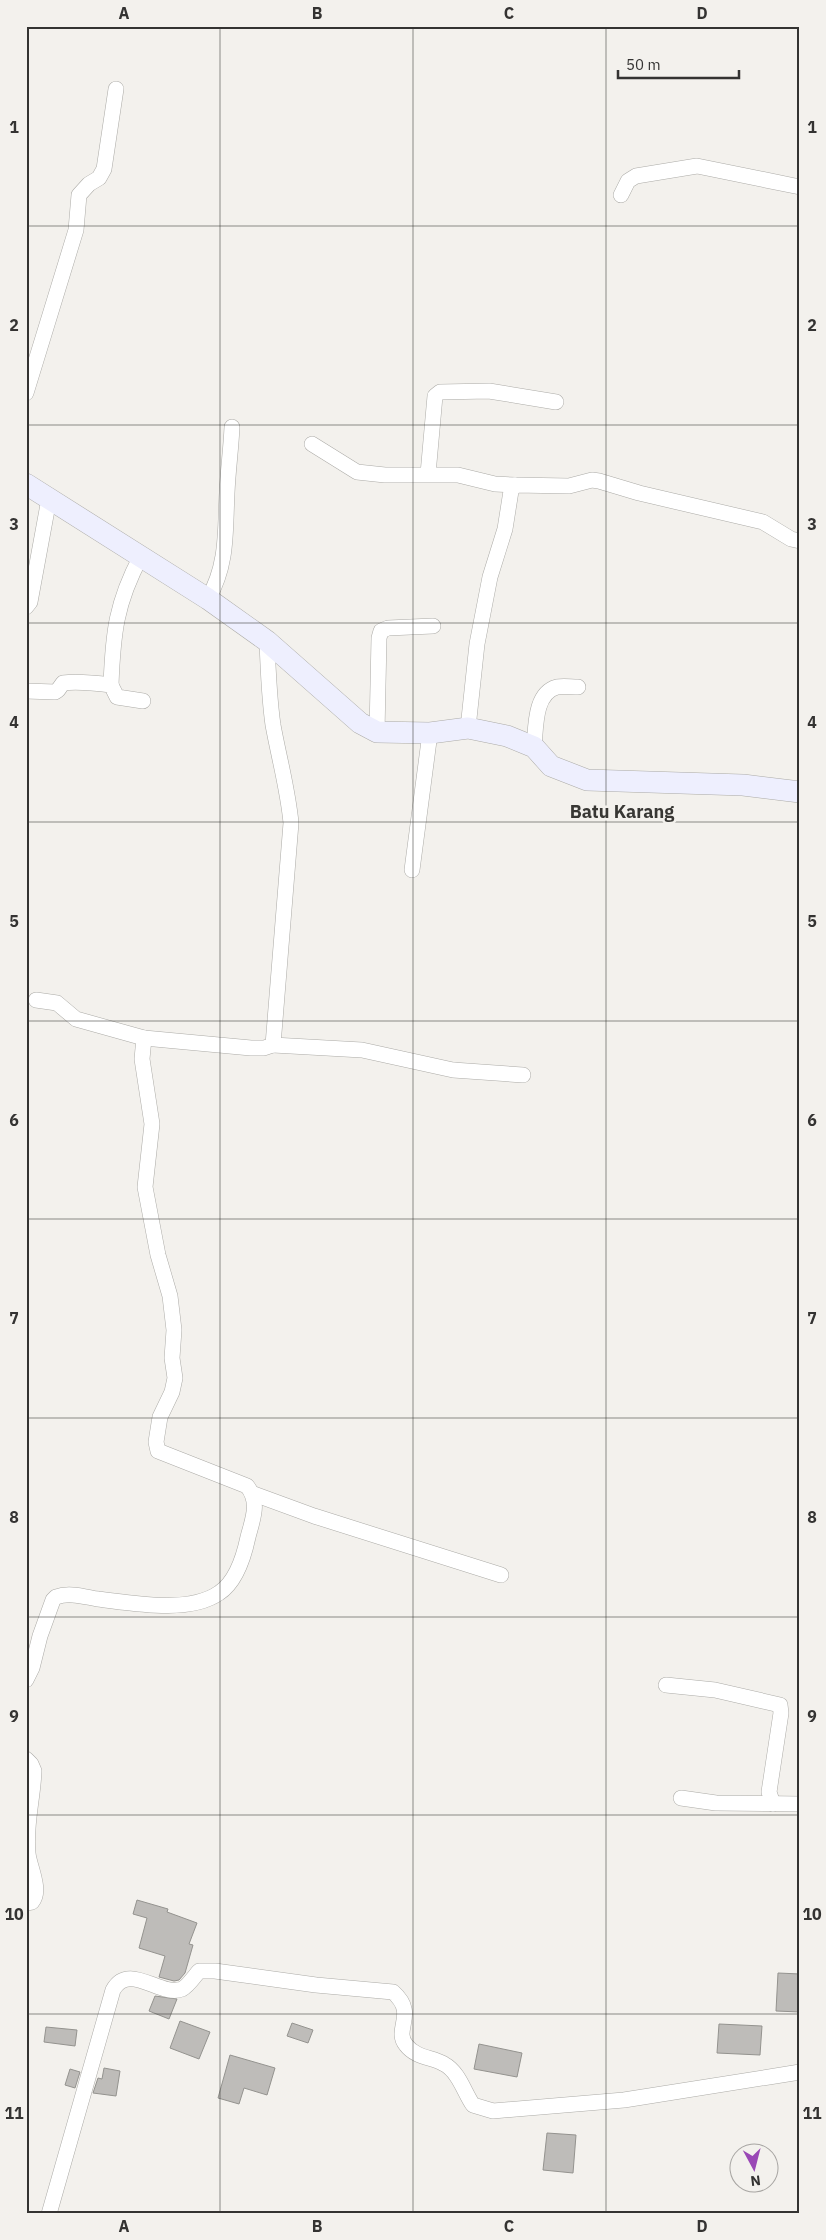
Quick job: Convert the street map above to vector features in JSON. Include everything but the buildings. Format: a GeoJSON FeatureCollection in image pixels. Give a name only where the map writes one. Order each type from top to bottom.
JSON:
{"type":"FeatureCollection","features":[{"type":"Feature","properties":{"kind":"street"},"geometry":{"type":"LineString","coordinates":[[26,393],[76,230],[80,195],[90,184],[99,178],[104,169],[116,89]]}},
{"type":"Feature","properties":{"kind":"street"},"geometry":{"type":"LineString","coordinates":[[621,195],[628,180],[636,176],[697,166],[800,186]]}},
{"type":"Feature","properties":{"kind":"street"},"geometry":{"type":"LineString","coordinates":[[428,474],[435,396],[440,392],[489,391],[556,402]]}},
{"type":"Feature","properties":{"kind":"street"},"geometry":{"type":"LineString","coordinates":[[208,599],[217,582],[224,558],[232,426]]}},
{"type":"Feature","properties":{"kind":"street"},"geometry":{"type":"LineString","coordinates":[[312,444],[357,472],[385,476],[458,475],[495,484],[515,485],[569,486],[592,480],[599,481],[639,493],[763,522],[791,539],[800,541]]}},
{"type":"Feature","properties":{"kind":"street"},"geometry":{"type":"LineString","coordinates":[[26,484],[208,599],[267,641],[360,723],[377,732],[430,733],[468,728],[507,736],[534,747],[551,766],[587,780],[744,785],[800,792]]}},
{"type":"Feature","properties":{"kind":"street"},"geometry":{"type":"LineString","coordinates":[[468,728],[477,644],[490,577],[505,529],[511,491],[515,485]]}},
{"type":"Feature","properties":{"kind":"street"},"geometry":{"type":"LineString","coordinates":[[26,608],[30,602],[48,499]]}},
{"type":"Feature","properties":{"kind":"street"},"geometry":{"type":"LineString","coordinates":[[141,556],[128,582],[115,624],[111,685],[117,697],[143,701]]}},
{"type":"Feature","properties":{"kind":"street"},"geometry":{"type":"LineString","coordinates":[[377,732],[379,638],[381,632],[388,628],[433,626]]}},
{"type":"Feature","properties":{"kind":"street"},"geometry":{"type":"LineString","coordinates":[[267,641],[270,705],[288,795],[291,823],[273,1045]]}},
{"type":"Feature","properties":{"kind":"street"},"geometry":{"type":"LineString","coordinates":[[26,690],[54,692],[63,683],[70,682],[111,685]]}},
{"type":"Feature","properties":{"kind":"street"},"geometry":{"type":"LineString","coordinates":[[534,747],[537,716],[542,698],[556,687],[578,687]]}},
{"type":"Feature","properties":{"kind":"street"},"geometry":{"type":"LineString","coordinates":[[412,870],[430,733]]}},
{"type":"Feature","properties":{"kind":"street"},"geometry":{"type":"LineString","coordinates":[[36,1000],[57,1003],[76,1019],[144,1038],[257,1048],[273,1045],[362,1050],[453,1070],[523,1075]]}},
{"type":"Feature","properties":{"kind":"street"},"geometry":{"type":"LineString","coordinates":[[144,1038],[142,1059],[152,1124],[145,1187],[158,1255],[170,1296],[174,1330],[172,1358],[174,1378],[172,1392],[160,1417],[156,1442],[158,1451],[247,1486],[254,1494],[314,1516],[501,1575]]}},
{"type":"Feature","properties":{"kind":"street"},"geometry":{"type":"LineString","coordinates":[[26,1680],[32,1668],[40,1636],[53,1600],[56,1597],[69,1596],[135,1604],[183,1605],[205,1600],[219,1593],[229,1583],[244,1555],[256,1505],[254,1494]]}},
{"type":"Feature","properties":{"kind":"street"},"geometry":{"type":"LineString","coordinates":[[666,1685],[715,1690],[780,1705],[782,1713],[769,1792],[773,1804]]}},
{"type":"Feature","properties":{"kind":"street"},"geometry":{"type":"LineString","coordinates":[[26,1759],[34,1771],[27,1826],[28,1854],[36,1893],[32,1902],[26,1903]]}},
{"type":"Feature","properties":{"kind":"street"},"geometry":{"type":"LineString","coordinates":[[681,1798],[716,1803],[800,1804]]}},
{"type":"Feature","properties":{"kind":"street"},"geometry":{"type":"LineString","coordinates":[[48,2214],[113,1990],[117,1983],[124,1979],[137,1980],[172,1990],[182,1988],[199,1972],[215,1971],[316,1985],[393,1992],[402,2000],[406,2013],[402,2031],[404,2044],[413,2052],[444,2064],[455,2072],[473,2105],[493,2111],[624,2100],[800,2072]]}},
{"type":"Feature","properties":{"kind":"district","name":"Batu Karang"},"geometry":{"type":"Point","coordinates":[622,811]}}]}
